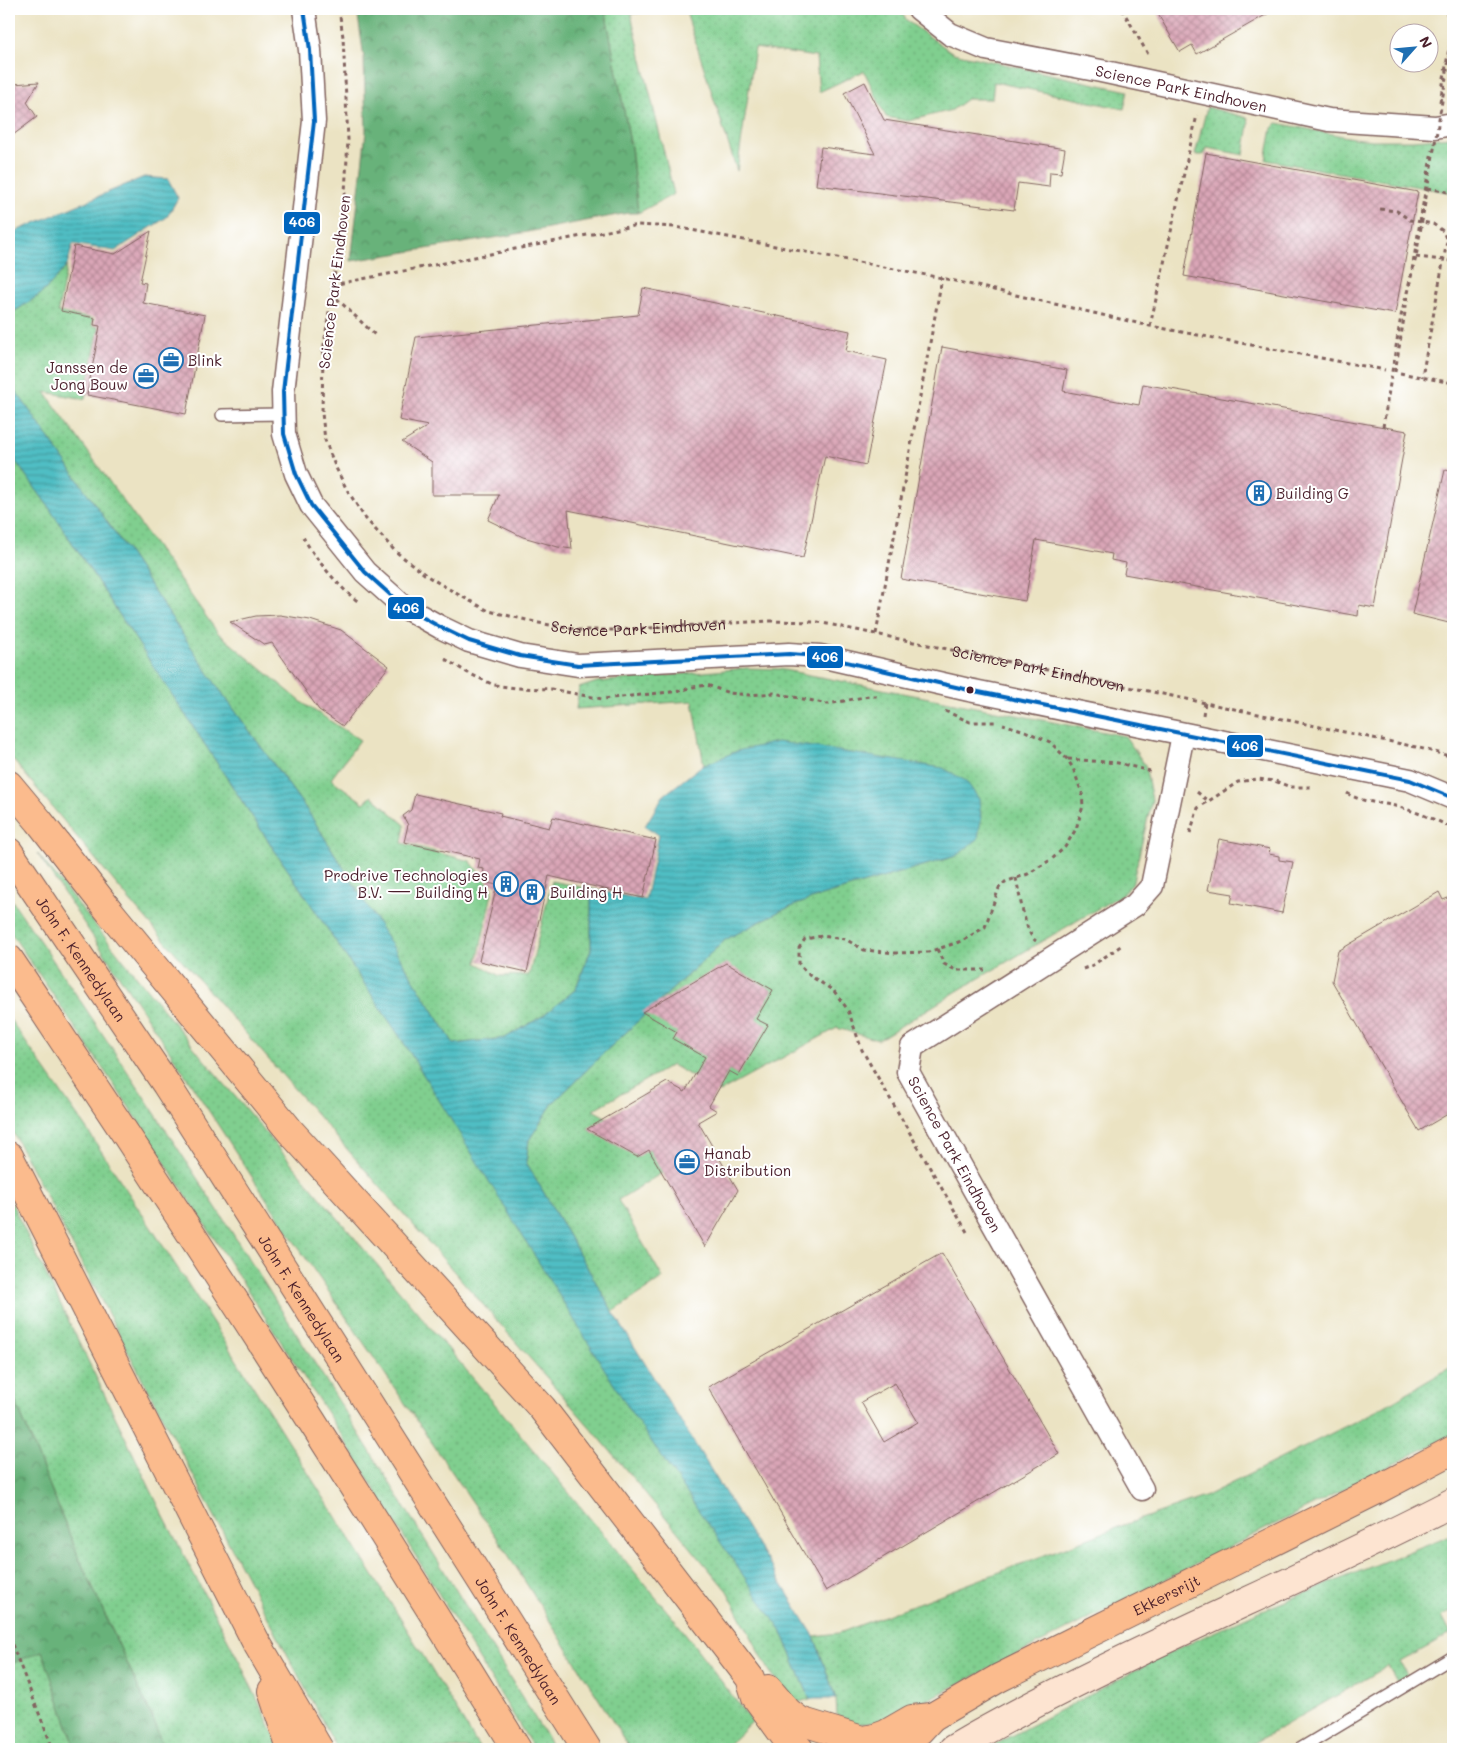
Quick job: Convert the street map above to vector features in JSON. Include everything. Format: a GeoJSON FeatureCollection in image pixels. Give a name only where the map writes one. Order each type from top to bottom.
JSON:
{"type":"FeatureCollection","features":[{"type":"Feature","properties":{"kind":"highway"},"geometry":{"type":"LineString","coordinates":[[9,785],[110,912],[291,1132],[542,1408],[750,1678],[756,1697],[786,1738],[799,1749]]}},
{"type":"Feature","properties":{"kind":"highway","name":"John F. Kennedylaan"},"geometry":{"type":"LineString","coordinates":[[9,852],[166,1084],[586,1749]]}},
{"type":"Feature","properties":{"kind":"highway"},"geometry":{"type":"LineString","coordinates":[[9,959],[96,1088],[319,1431],[423,1595],[517,1749]]}},
{"type":"Feature","properties":{"kind":"highway"},"geometry":{"type":"LineString","coordinates":[[9,1156],[255,1640],[319,1749]]}},
{"type":"Feature","properties":{"kind":"highway","name":"Ekkersrijt"},"geometry":{"type":"LineString","coordinates":[[886,1749],[919,1731],[932,1717],[999,1678],[1453,1450]]}},
{"type":"Feature","properties":{"kind":"highway"},"geometry":{"type":"LineString","coordinates":[[255,1640],[291,1749]]}},
{"type":"Feature","properties":{"kind":"highway"},"geometry":{"type":"LineString","coordinates":[[750,1678],[767,1688],[788,1712],[800,1721],[862,1740],[886,1734],[912,1719],[932,1717]]}},
{"type":"Feature","properties":{"kind":"main road"},"geometry":{"type":"LineString","coordinates":[[953,1749],[1018,1713],[1154,1644],[1312,1572],[1392,1534],[1453,1502]]}},
{"type":"Feature","properties":{"kind":"street"},"geometry":{"type":"LineString","coordinates":[[304,9],[310,50],[314,121],[283,392],[284,434],[296,474],[311,505],[364,572],[404,607],[469,641],[520,656],[578,665],[789,654],[820,656],[969,690],[1183,735],[1410,780],[1453,798]]}},
{"type":"Feature","properties":{"kind":"street","name":"Science Park Eindhoven"},"geometry":{"type":"LineString","coordinates":[[919,9],[950,34],[986,49],[1102,71],[1328,120],[1444,125]]}},
{"type":"Feature","properties":{"kind":"street","name":"Science Park Eindhoven"},"geometry":{"type":"LineString","coordinates":[[1142,1489],[908,1072],[912,1047],[1135,905],[1152,886],[1183,735]]}},
{"type":"Feature","properties":{"kind":"lane"},"geometry":{"type":"LineString","coordinates":[[222,415],[284,414]]}},
{"type":"Feature","properties":{"kind":"lane"},"geometry":{"type":"LineString","coordinates":[[1300,1749],[1453,1657]]}},
{"type":"Feature","properties":{"kind":"path","name":"Science Park Eindhoven"},"geometry":{"type":"LineString","coordinates":[[339,9],[343,37],[348,140],[344,210],[323,352],[322,413],[325,440],[334,466],[365,518],[396,551],[427,576],[489,610],[578,630],[614,630],[768,620],[818,622],[1416,747],[1453,757]]}},
{"type":"Feature","properties":{"kind":"path"},"geometry":{"type":"LineString","coordinates":[[1122,9],[1166,85]]}},
{"type":"Feature","properties":{"kind":"path"},"geometry":{"type":"LineString","coordinates":[[1445,9],[1453,20]]}},
{"type":"Feature","properties":{"kind":"path"},"geometry":{"type":"LineString","coordinates":[[1395,372],[1420,221],[1444,125],[1453,24],[1445,9]]}},
{"type":"Feature","properties":{"kind":"path"},"geometry":{"type":"LineString","coordinates":[[1383,427],[1401,316],[1416,257],[1453,35]]}},
{"type":"Feature","properties":{"kind":"path"},"geometry":{"type":"LineString","coordinates":[[1150,326],[1202,92]]}},
{"type":"Feature","properties":{"kind":"path"},"geometry":{"type":"LineString","coordinates":[[1428,188],[1453,193]]}},
{"type":"Feature","properties":{"kind":"path"},"geometry":{"type":"LineString","coordinates":[[1380,209],[1397,211],[1410,220],[1433,224],[1443,231],[1446,241],[1422,377]]}},
{"type":"Feature","properties":{"kind":"path"},"geometry":{"type":"LineString","coordinates":[[332,285],[638,225],[675,227],[942,278],[1150,326],[1385,370]]}},
{"type":"Feature","properties":{"kind":"path"},"geometry":{"type":"LineString","coordinates":[[1416,257],[1453,261]]}},
{"type":"Feature","properties":{"kind":"path"},"geometry":{"type":"LineString","coordinates":[[876,634],[942,278]]}},
{"type":"Feature","properties":{"kind":"path"},"geometry":{"type":"LineString","coordinates":[[331,293],[375,335]]}},
{"type":"Feature","properties":{"kind":"path"},"geometry":{"type":"LineString","coordinates":[[1400,373],[1453,383]]}},
{"type":"Feature","properties":{"kind":"path"},"geometry":{"type":"LineString","coordinates":[[302,534],[309,548],[327,570],[351,596],[366,607]]}},
{"type":"Feature","properties":{"kind":"path"},"geometry":{"type":"LineString","coordinates":[[438,654],[468,673],[494,685],[551,689],[602,699],[680,691],[707,685],[729,693],[750,695],[774,693],[828,704],[869,696],[883,696]]}},
{"type":"Feature","properties":{"kind":"path"},"geometry":{"type":"LineString","coordinates":[[938,708],[970,722],[998,722],[1050,742],[1073,768],[1082,793],[1083,806],[1076,829],[1065,847],[1052,859],[1028,874],[1005,882],[999,888],[985,927],[962,941],[928,952],[895,953],[864,950],[844,939],[822,936],[805,939],[799,948],[799,964],[809,975],[834,991],[848,1010],[862,1050],[967,1232]]}},
{"type":"Feature","properties":{"kind":"path"},"geometry":{"type":"LineString","coordinates":[[1067,759],[1118,763],[1155,772],[1191,788],[1208,801]]}},
{"type":"Feature","properties":{"kind":"path"},"geometry":{"type":"LineString","coordinates":[[1188,840],[1198,808],[1238,782],[1257,779],[1275,781],[1290,787],[1323,788]]}},
{"type":"Feature","properties":{"kind":"path"},"geometry":{"type":"LineString","coordinates":[[1340,789],[1352,797],[1368,803],[1394,806],[1426,815],[1453,828]]}},
{"type":"Feature","properties":{"kind":"path"},"geometry":{"type":"LineString","coordinates":[[1016,878],[1032,938],[1043,945],[1062,967],[1082,970],[1093,965],[1130,939]]}},
{"type":"Feature","properties":{"kind":"path"},"geometry":{"type":"LineString","coordinates":[[938,949],[944,964],[956,970],[981,969],[992,972],[1002,990]]}},
{"type":"Feature","properties":{"kind":"path"},"geometry":{"type":"LineString","coordinates":[[9,1637],[53,1749]]}},
{"type":"Feature","properties":{"kind":"green space"},"geometry":{"type":"Polygon","coordinates":[[[357,9],[605,9],[631,148],[638,213],[628,213],[506,236],[351,261],[366,131],[364,58],[357,9]]]}},
{"type":"Feature","properties":{"kind":"green space"},"geometry":{"type":"Polygon","coordinates":[[[605,9],[669,9],[631,14],[674,194],[638,213],[631,148],[605,9]]]}},
{"type":"Feature","properties":{"kind":"green space"},"geometry":{"type":"Polygon","coordinates":[[[685,9],[899,9],[907,21],[953,53],[1128,91],[1124,109],[994,82],[992,99],[967,99],[952,110],[908,121],[886,117],[864,71],[819,92],[816,57],[755,48],[737,171],[685,9]]]}},
{"type":"Feature","properties":{"kind":"green space"},"geometry":{"type":"Polygon","coordinates":[[[1207,107],[1248,118],[1249,124],[1244,155],[1207,148],[1203,155],[1195,155],[1207,107]]]}},
{"type":"Feature","properties":{"kind":"green space"},"geometry":{"type":"Polygon","coordinates":[[[1277,123],[1353,138],[1373,140],[1453,137],[1453,193],[1266,160],[1272,128],[1277,123]]]}},
{"type":"Feature","properties":{"kind":"green space"},"geometry":{"type":"Polygon","coordinates":[[[67,266],[58,312],[93,319],[92,326],[99,327],[85,399],[45,392],[218,633],[304,704],[360,740],[331,779],[364,803],[372,796],[405,825],[402,843],[470,861],[493,889],[477,963],[500,976],[529,975],[552,881],[591,889],[591,950],[575,990],[541,1017],[505,1038],[454,1044],[309,813],[217,686],[124,546],[9,381],[9,315],[41,294],[67,266]]]}},
{"type":"Feature","properties":{"kind":"green space"},"geometry":{"type":"Polygon","coordinates":[[[9,452],[46,503],[402,1040],[491,1183],[782,1632],[810,1699],[796,1703],[770,1672],[727,1591],[596,1434],[131,902],[9,755],[9,452]]]}},
{"type":"Feature","properties":{"kind":"green space"},"geometry":{"type":"Polygon","coordinates":[[[747,668],[779,669],[1125,736],[1145,765],[1152,800],[1132,885],[1121,895],[878,1040],[837,1028],[720,1092],[672,1065],[593,1110],[641,1137],[670,1168],[618,1200],[663,1278],[613,1312],[526,1162],[529,1140],[553,1103],[725,940],[780,911],[814,898],[956,856],[737,751],[704,766],[693,701],[576,709],[579,688],[597,682],[747,668]]]}},
{"type":"Feature","properties":{"kind":"green space"},"geometry":{"type":"Polygon","coordinates":[[[37,853],[200,1055],[682,1629],[752,1722],[724,1749],[630,1749],[504,1548],[294,1241],[37,853]]]}},
{"type":"Feature","properties":{"kind":"green space"},"geometry":{"type":"Polygon","coordinates":[[[9,896],[219,1212],[554,1749],[534,1749],[342,1436],[129,1107],[9,930],[9,896]]]}},
{"type":"Feature","properties":{"kind":"green space"},"geometry":{"type":"Polygon","coordinates":[[[9,1018],[90,1134],[201,1304],[400,1618],[480,1749],[337,1749],[9,1125],[9,1018]]]}},
{"type":"Feature","properties":{"kind":"green space"},"geometry":{"type":"Polygon","coordinates":[[[9,1198],[162,1513],[240,1663],[281,1749],[163,1749],[156,1726],[79,1558],[9,1385],[9,1198]]]}},
{"type":"Feature","properties":{"kind":"green space"},"geometry":{"type":"Polygon","coordinates":[[[1453,1366],[1453,1434],[884,1722],[856,1724],[837,1715],[836,1699],[814,1636],[839,1633],[1121,1526],[1204,1497],[1378,1410],[1453,1366]]]}},
{"type":"Feature","properties":{"kind":"green space"},"geometry":{"type":"Polygon","coordinates":[[[9,1385],[79,1558],[156,1726],[163,1749],[76,1749],[42,1651],[9,1665],[9,1385]]]}},
{"type":"Feature","properties":{"kind":"green space"},"geometry":{"type":"Polygon","coordinates":[[[1453,1534],[1453,1610],[1442,1617],[1451,1634],[1400,1662],[1409,1678],[1399,1685],[1388,1666],[1244,1749],[986,1749],[1173,1651],[1253,1614],[1453,1534]]]}},
{"type":"Feature","properties":{"kind":"green space"},"geometry":{"type":"Polygon","coordinates":[[[42,1650],[76,1749],[9,1749],[9,1665],[42,1650]]]}},
{"type":"Feature","properties":{"kind":"water"},"geometry":{"type":"Polygon","coordinates":[[[144,177],[168,179],[178,198],[167,217],[115,251],[73,244],[67,266],[41,294],[9,315],[9,234],[144,177]]]}},
{"type":"Feature","properties":{"kind":"water"},"geometry":{"type":"Polygon","coordinates":[[[9,381],[124,546],[217,686],[309,813],[454,1044],[505,1038],[541,1017],[575,990],[591,950],[591,889],[645,900],[659,835],[645,826],[663,796],[700,767],[737,751],[777,742],[943,768],[966,781],[979,799],[981,818],[978,839],[956,856],[814,898],[780,911],[725,940],[553,1103],[529,1140],[526,1162],[613,1312],[814,1636],[836,1699],[810,1699],[782,1632],[629,1409],[402,1040],[46,503],[9,452],[9,381]]]}},
{"type":"Feature","properties":{"kind":"building"},"geometry":{"type":"Polygon","coordinates":[[[1155,9],[1276,9],[1197,54],[1192,45],[1180,52],[1155,9]]]}},
{"type":"Feature","properties":{"kind":"building"},"geometry":{"type":"Polygon","coordinates":[[[9,77],[14,84],[39,82],[27,102],[37,117],[9,138],[9,77]]]}},
{"type":"Feature","properties":{"kind":"building"},"geometry":{"type":"Polygon","coordinates":[[[865,82],[884,120],[1065,149],[1061,173],[1050,172],[1049,187],[1018,183],[1014,210],[816,185],[821,147],[875,154],[844,93],[865,82]]]}},
{"type":"Feature","properties":{"kind":"building"},"geometry":{"type":"Polygon","coordinates":[[[1206,153],[1418,192],[1395,314],[1184,276],[1206,153]]]}},
{"type":"Feature","properties":{"kind":"building"},"geometry":{"type":"Polygon","coordinates":[[[151,231],[140,282],[146,283],[143,303],[205,315],[186,414],[87,395],[100,326],[94,325],[95,318],[61,311],[74,246],[115,254],[151,231]]]}},
{"type":"Feature","properties":{"kind":"building"},"geometry":{"type":"Polygon","coordinates":[[[643,288],[850,331],[846,351],[887,360],[866,465],[825,456],[803,558],[568,510],[572,549],[558,547],[523,537],[488,520],[499,495],[432,495],[432,462],[402,442],[428,426],[399,420],[416,337],[638,315],[643,288]]]}},
{"type":"Feature","properties":{"kind":"building"},"geometry":{"type":"Polygon","coordinates":[[[942,347],[1067,370],[1063,391],[1139,405],[1143,384],[1407,431],[1375,608],[1359,605],[1358,616],[1124,574],[1126,563],[1111,560],[1112,554],[1036,540],[1025,601],[901,579],[942,347]]]}},
{"type":"Feature","properties":{"kind":"building"},"geometry":{"type":"Polygon","coordinates":[[[1445,470],[1453,471],[1453,624],[1412,614],[1445,470]]]}},
{"type":"Feature","properties":{"kind":"building"},"geometry":{"type":"Polygon","coordinates":[[[280,615],[310,620],[341,630],[389,666],[343,726],[319,710],[272,643],[265,645],[230,622],[256,616],[280,615]]]}},
{"type":"Feature","properties":{"kind":"building"},"geometry":{"type":"Polygon","coordinates":[[[415,794],[501,813],[500,816],[549,828],[553,817],[656,840],[643,898],[549,876],[527,972],[479,961],[497,885],[488,883],[489,877],[483,876],[484,869],[478,868],[480,859],[404,842],[408,825],[403,816],[411,810],[415,794]]]}},
{"type":"Feature","properties":{"kind":"building"},"geometry":{"type":"Polygon","coordinates":[[[1219,839],[1270,849],[1269,854],[1279,856],[1279,860],[1293,862],[1282,913],[1231,903],[1233,894],[1208,890],[1219,839]]]}},
{"type":"Feature","properties":{"kind":"building"},"geometry":{"type":"Polygon","coordinates":[[[1439,892],[1443,900],[1453,896],[1453,1111],[1419,1131],[1332,981],[1338,951],[1439,892]]]}},
{"type":"Feature","properties":{"kind":"building"},"geometry":{"type":"Polygon","coordinates":[[[726,963],[773,990],[756,1019],[768,1025],[738,1076],[729,1071],[709,1106],[717,1111],[698,1122],[738,1190],[705,1247],[649,1150],[637,1157],[587,1129],[667,1082],[685,1092],[705,1057],[673,1039],[677,1032],[642,1012],[726,963]]]}},
{"type":"Feature","properties":{"kind":"building"},"geometry":{"type":"Polygon","coordinates":[[[942,1253],[1059,1454],[826,1591],[708,1387],[942,1253]],[[895,1383],[861,1402],[884,1442],[918,1422],[895,1383]]]}},
{"type":"Feature","properties":{"kind":"transit line","name":"406"},"geometry":{"type":"LineString","coordinates":[[304,9],[310,50],[314,121],[283,392],[284,434],[296,474],[311,505],[365,572],[404,607],[469,641],[520,656],[578,665],[789,654],[820,656],[969,690],[1410,780],[1453,798]]}},
{"type":"Feature","properties":{"kind":"place","name":"Blink"},"geometry":{"type":"Point","coordinates":[171,360]}},
{"type":"Feature","properties":{"kind":"place","name":"Janssen de Jong Bouw"},"geometry":{"type":"Point","coordinates":[146,376]}},
{"type":"Feature","properties":{"kind":"place","name":"Building G"},"geometry":{"type":"Point","coordinates":[1259,493]}},
{"type":"Feature","properties":{"kind":"place","name":"Prodrive Technologies B.V. — Building H"},"geometry":{"type":"Point","coordinates":[506,884]}},
{"type":"Feature","properties":{"kind":"place","name":"Building H"},"geometry":{"type":"Point","coordinates":[532,892]}},
{"type":"Feature","properties":{"kind":"place","name":"Hanab Distribution"},"geometry":{"type":"Point","coordinates":[687,1162]}}]}
